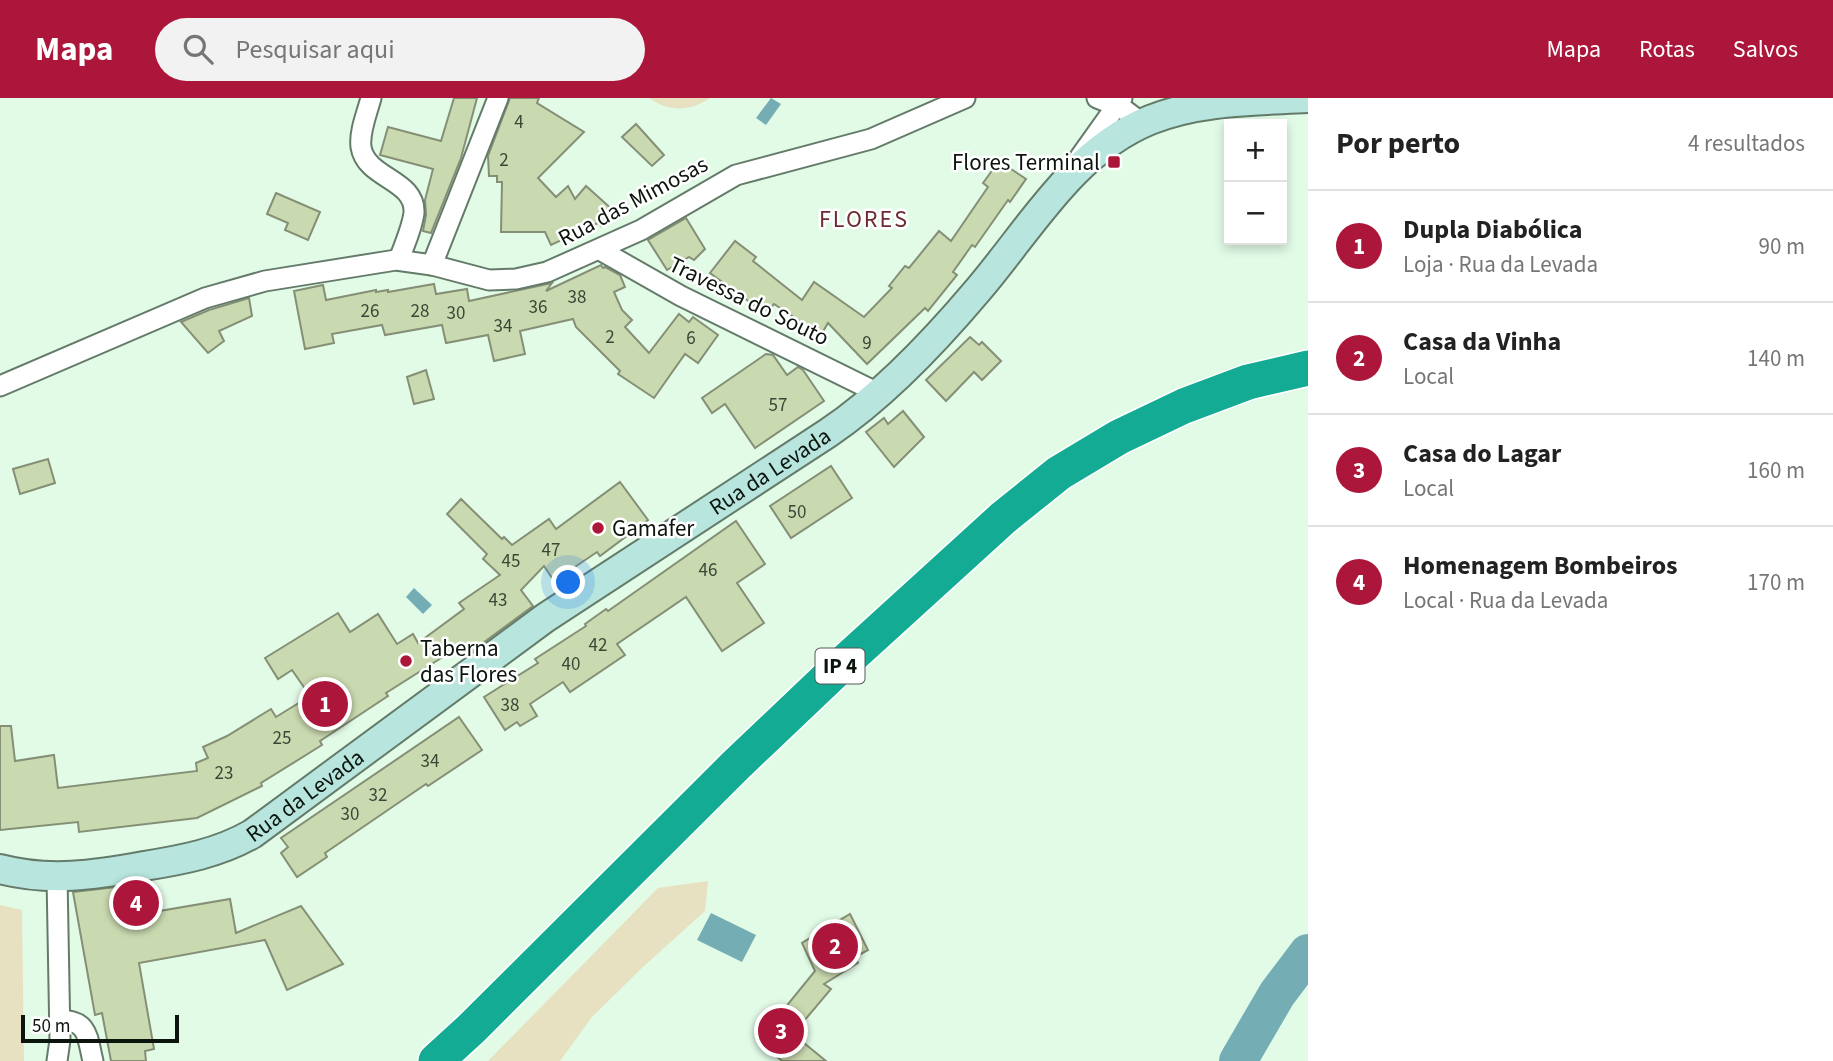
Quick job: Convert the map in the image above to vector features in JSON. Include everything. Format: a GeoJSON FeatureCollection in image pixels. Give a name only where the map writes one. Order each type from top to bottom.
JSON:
{"type":"FeatureCollection","features":[{"type":"Feature","properties":{"kind":"highway","name":"IP 4"},"geometry":{"type":"LineString","coordinates":[[436,1061],[845,661],[1003,518],[1059,473],[1119,437],[1184,407],[1248,382],[1308,368]]}},
{"type":"Feature","properties":{"kind":"highway","name":"IP 4"},"geometry":{"type":"LineString","coordinates":[[462,1061],[697,828],[931,606],[1030,517],[1091,473],[1147,442],[1210,415],[1308,387]]}},
{"type":"Feature","properties":{"kind":"street"},"geometry":{"type":"LineString","coordinates":[[371,98],[362,135],[363,154],[377,171],[407,192],[413,205],[411,225],[399,260]]}},
{"type":"Feature","properties":{"kind":"street"},"geometry":{"type":"LineString","coordinates":[[432,265],[498,98]]}},
{"type":"Feature","properties":{"kind":"street","name":"Rua das Mimosas"},"geometry":{"type":"LineString","coordinates":[[0,386],[217,294],[274,279],[399,260],[432,265],[477,278],[516,279],[547,272],[640,230],[736,175],[871,139],[965,98]]}},
{"type":"Feature","properties":{"kind":"street"},"geometry":{"type":"LineString","coordinates":[[1097,98],[1119,102],[1142,123]]}},
{"type":"Feature","properties":{"kind":"street","name":"Rua da Levada"},"geometry":{"type":"LineString","coordinates":[[0,869],[32,876],[100,874],[184,859],[227,846],[252,834],[523,634],[837,427],[878,393],[956,315],[1073,172],[1097,151],[1142,123],[1176,111],[1206,105],[1308,98]]}},
{"type":"Feature","properties":{"kind":"street"},"geometry":{"type":"LineString","coordinates":[[1049,200],[1119,102]]}},
{"type":"Feature","properties":{"kind":"street","name":"Travessa do Souto"},"geometry":{"type":"LineString","coordinates":[[600,250],[681,296],[878,393]]}},
{"type":"Feature","properties":{"kind":"street"},"geometry":{"type":"LineString","coordinates":[[57,877],[57,1061]]}},
{"type":"Feature","properties":{"kind":"street"},"geometry":{"type":"LineString","coordinates":[[59,1020],[72,1020],[81,1025],[87,1036],[93,1061]]}},
{"type":"Feature","properties":{"kind":"shaded area"},"geometry":{"type":"Polygon","coordinates":[[[649,98],[710,98],[687,108],[672,108],[649,98]]]}},
{"type":"Feature","properties":{"kind":"shaded area"},"geometry":{"type":"Polygon","coordinates":[[[708,881],[705,911],[592,1017],[560,1061],[488,1061],[658,888],[708,881]]]}},
{"type":"Feature","properties":{"kind":"shaded area"},"geometry":{"type":"Polygon","coordinates":[[[0,905],[22,910],[24,1061],[0,1061],[0,905]]]}},
{"type":"Feature","properties":{"kind":"water"},"geometry":{"type":"Polygon","coordinates":[[[771,98],[781,104],[766,125],[756,118],[771,98]]]}},
{"type":"Feature","properties":{"kind":"water"},"geometry":{"type":"Polygon","coordinates":[[[414,588],[432,605],[423,614],[406,597],[414,588]]]}},
{"type":"Feature","properties":{"kind":"water"},"geometry":{"type":"Polygon","coordinates":[[[711,913],[756,935],[742,962],[697,940],[711,913]]]}},
{"type":"Feature","properties":{"kind":"building"},"geometry":{"type":"Polygon","coordinates":[[[454,98],[477,98],[461,158],[431,233],[423,231],[425,200],[433,169],[380,155],[388,127],[441,141],[454,98]]]}},
{"type":"Feature","properties":{"kind":"building"},"geometry":{"type":"Polygon","coordinates":[[[510,98],[539,98],[537,103],[584,132],[538,178],[556,197],[568,186],[575,199],[586,186],[614,211],[601,226],[598,223],[551,245],[545,232],[501,232],[502,182],[497,182],[497,176],[489,176],[488,156],[510,98]]]}},
{"type":"Feature","properties":{"kind":"building"},"geometry":{"type":"Polygon","coordinates":[[[636,124],[664,155],[652,166],[622,137],[636,124]]]}},
{"type":"Feature","properties":{"kind":"building"},"geometry":{"type":"Polygon","coordinates":[[[999,161],[1026,179],[975,247],[972,245],[953,272],[957,275],[928,311],[925,308],[867,364],[828,323],[821,335],[774,304],[768,311],[758,303],[755,306],[710,273],[735,241],[756,257],[753,261],[802,300],[814,282],[864,317],[892,288],[889,286],[905,266],[909,268],[939,231],[951,241],[988,187],[983,183],[999,161]]]}},
{"type":"Feature","properties":{"kind":"building"},"geometry":{"type":"Polygon","coordinates":[[[276,193],[320,212],[308,240],[285,230],[288,223],[267,214],[276,193]]]}},
{"type":"Feature","properties":{"kind":"building"},"geometry":{"type":"Polygon","coordinates":[[[686,218],[705,249],[694,260],[689,257],[667,270],[648,240],[686,218]]]}},
{"type":"Feature","properties":{"kind":"building"},"geometry":{"type":"Polygon","coordinates":[[[601,265],[620,275],[625,287],[614,292],[622,310],[632,320],[625,327],[649,353],[679,314],[689,322],[693,317],[718,335],[698,363],[685,354],[654,398],[618,374],[620,371],[576,327],[573,319],[520,331],[525,354],[494,361],[488,335],[446,343],[442,325],[385,335],[382,325],[332,334],[334,343],[305,349],[294,291],[323,285],[326,300],[376,290],[388,292],[434,284],[436,294],[467,289],[469,301],[552,283],[546,291],[601,265]]]}},
{"type":"Feature","properties":{"kind":"building"},"geometry":{"type":"Polygon","coordinates":[[[249,298],[252,316],[219,331],[224,341],[208,353],[181,322],[209,310],[249,298]]]}},
{"type":"Feature","properties":{"kind":"building"},"geometry":{"type":"Polygon","coordinates":[[[970,337],[979,345],[982,342],[1001,361],[982,380],[974,372],[946,401],[926,380],[970,337]]]}},
{"type":"Feature","properties":{"kind":"building"},"geometry":{"type":"Polygon","coordinates":[[[766,354],[773,355],[787,375],[798,367],[803,370],[824,401],[755,448],[725,404],[712,413],[702,398],[766,354]]]}},
{"type":"Feature","properties":{"kind":"building"},"geometry":{"type":"Polygon","coordinates":[[[426,370],[434,399],[414,404],[407,377],[426,370]]]}},
{"type":"Feature","properties":{"kind":"building"},"geometry":{"type":"Polygon","coordinates":[[[903,411],[924,437],[894,467],[866,432],[884,418],[888,424],[903,411]]]}},
{"type":"Feature","properties":{"kind":"building"},"geometry":{"type":"Polygon","coordinates":[[[48,459],[55,483],[20,494],[13,469],[48,459]]]}},
{"type":"Feature","properties":{"kind":"building"},"geometry":{"type":"Polygon","coordinates":[[[831,466],[852,498],[791,538],[770,506],[831,466]]]}},
{"type":"Feature","properties":{"kind":"building"},"geometry":{"type":"Polygon","coordinates":[[[620,482],[648,520],[600,556],[597,552],[554,581],[544,566],[521,590],[533,606],[464,657],[457,648],[386,693],[388,696],[320,741],[322,745],[261,783],[262,786],[197,818],[79,832],[78,822],[0,830],[0,726],[11,726],[15,761],[54,755],[58,788],[197,771],[196,763],[208,758],[203,747],[227,736],[271,709],[276,717],[310,696],[292,670],[278,679],[265,658],[338,613],[350,632],[378,614],[397,644],[413,634],[418,643],[464,609],[459,603],[500,575],[483,559],[487,554],[447,514],[461,499],[502,539],[504,537],[512,545],[549,519],[556,529],[620,482]]]}},
{"type":"Feature","properties":{"kind":"building"},"geometry":{"type":"Polygon","coordinates":[[[736,521],[765,564],[737,583],[764,623],[722,651],[686,597],[617,644],[625,655],[570,692],[563,682],[530,704],[537,716],[520,726],[517,722],[505,730],[484,697],[538,663],[535,659],[736,521]]]}},
{"type":"Feature","properties":{"kind":"building"},"geometry":{"type":"Polygon","coordinates":[[[459,717],[482,750],[428,786],[426,784],[325,853],[327,857],[297,877],[281,853],[288,847],[281,838],[459,717]]]}},
{"type":"Feature","properties":{"kind":"building"},"geometry":{"type":"Polygon","coordinates":[[[125,886],[130,916],[230,899],[236,933],[301,906],[343,964],[287,990],[265,940],[139,963],[154,1049],[145,1051],[146,1061],[111,1061],[102,1013],[95,1015],[73,892],[125,886]]]}},
{"type":"Feature","properties":{"kind":"building"},"geometry":{"type":"Polygon","coordinates":[[[850,914],[868,950],[855,957],[858,963],[824,984],[831,989],[793,1034],[826,1061],[782,1061],[758,1041],[815,971],[802,943],[850,914]]]}},
{"type":"Feature","properties":{"kind":"waterway"},"geometry":{"type":"LineString","coordinates":[[1238,1061],[1277,994],[1308,953]]}},
{"type":"Feature","properties":{"kind":"place","name":"Flores Terminal"},"geometry":{"type":"Point","coordinates":[1114,162]}},
{"type":"Feature","properties":{"kind":"place","name":"Gamafer"},"geometry":{"type":"Point","coordinates":[598,528]}},
{"type":"Feature","properties":{"kind":"place","name":"Taberna das Flores"},"geometry":{"type":"Point","coordinates":[406,661]}},
{"type":"Feature","properties":{"kind":"place","name":"Dupla Diabólica"},"geometry":{"type":"Point","coordinates":[325,704]}},
{"type":"Feature","properties":{"kind":"place","name":"Homenagem Bombeiros"},"geometry":{"type":"Point","coordinates":[136,903]}},
{"type":"Feature","properties":{"kind":"place","name":"Casa da Vinha"},"geometry":{"type":"Point","coordinates":[835,946]}},
{"type":"Feature","properties":{"kind":"place","name":"Casa do Lagar"},"geometry":{"type":"Point","coordinates":[781,1031]}},
{"type":"Feature","properties":{"kind":"district","name":"FLORES"},"geometry":{"type":"Point","coordinates":[864,219]}}]}
